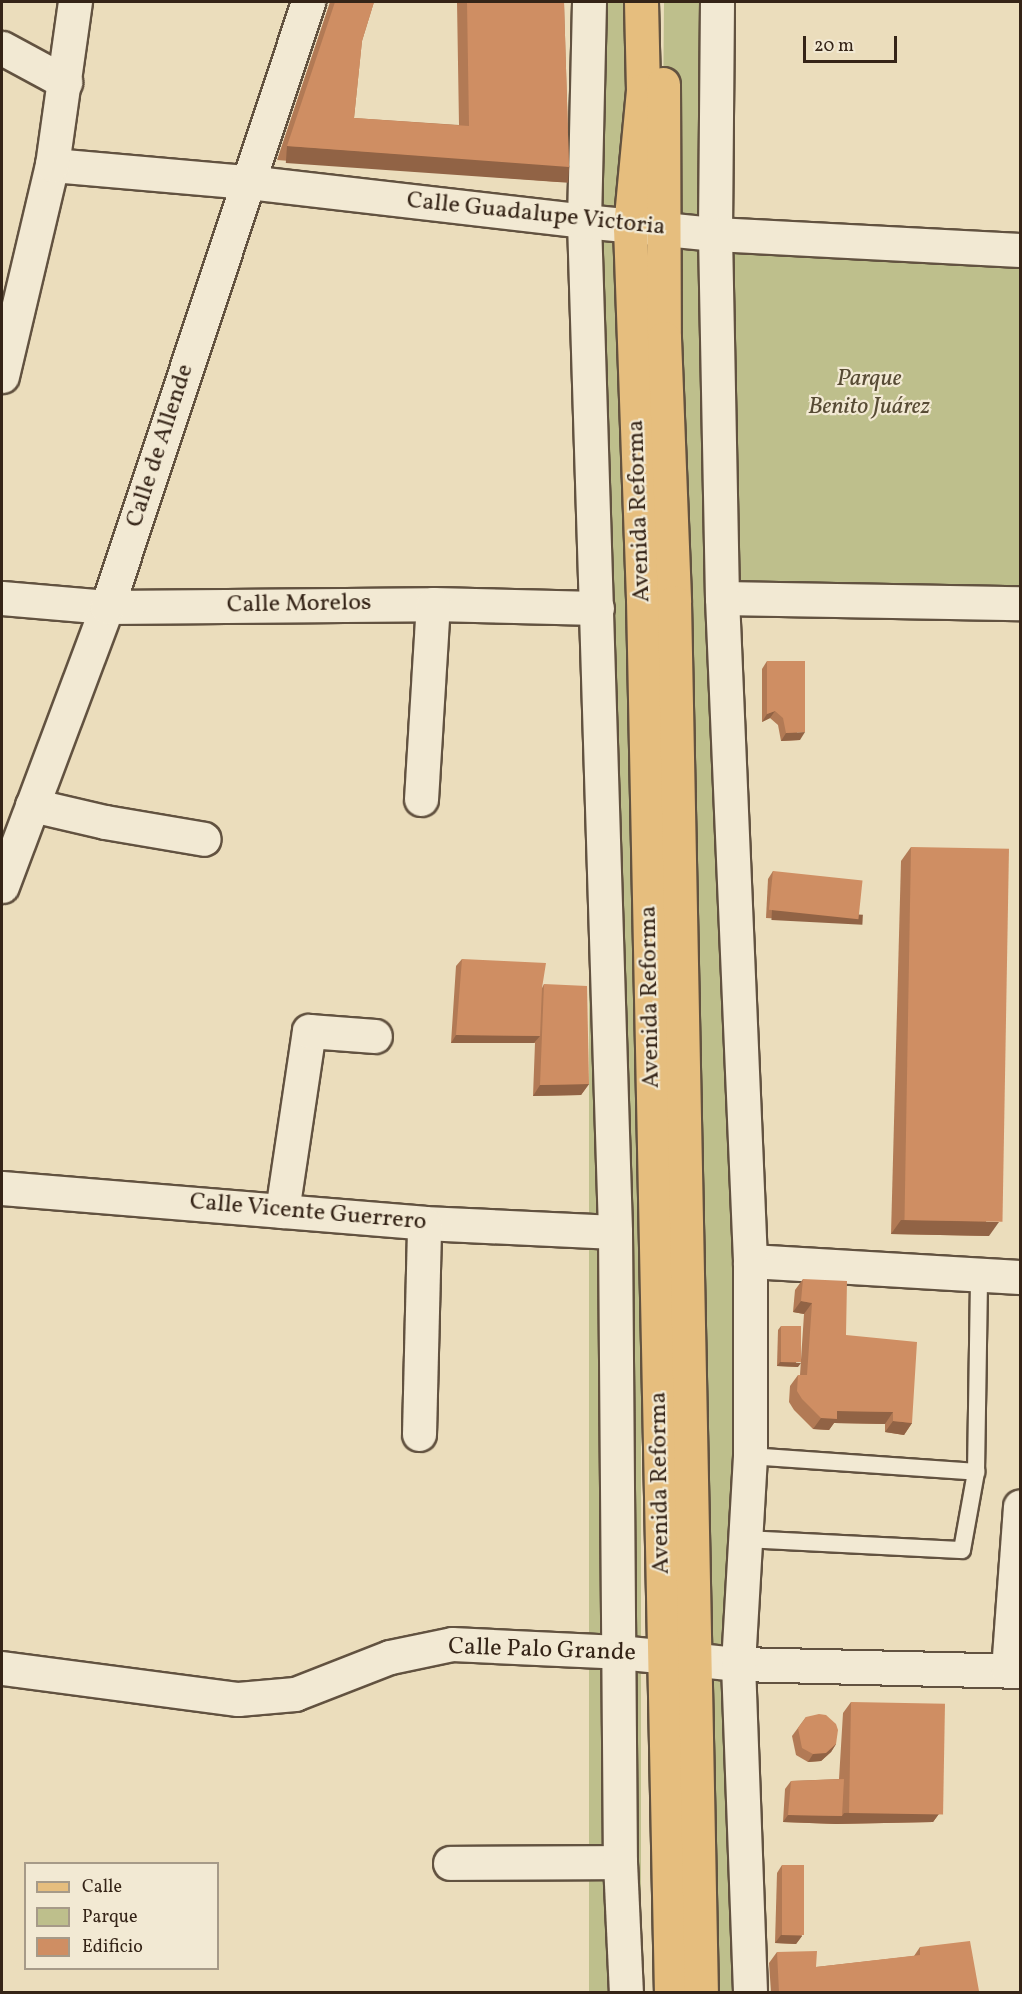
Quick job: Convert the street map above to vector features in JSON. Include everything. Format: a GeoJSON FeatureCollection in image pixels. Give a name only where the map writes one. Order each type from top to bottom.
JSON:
{"type":"FeatureCollection","features":[{"type":"Feature","properties":{"kind":"main road","name":"Avenida Reforma"},"geometry":{"type":"LineString","coordinates":[[641,2],[646,228],[643,599],[679,1658],[701,1992]]}},
{"type":"Feature","properties":{"kind":"main road","name":"Avenida Reforma"},"geometry":{"type":"LineString","coordinates":[[646,228],[664,2]]}},
{"type":"Feature","properties":{"kind":"main road","name":"Avenida Reforma"},"geometry":{"type":"LineString","coordinates":[[671,1992],[679,1658]]}},
{"type":"Feature","properties":{"kind":"street"},"geometry":{"type":"LineString","coordinates":[[2,376],[52,165],[75,2]]}},
{"type":"Feature","properties":{"kind":"street","name":"Calle de Allende"},"geometry":{"type":"LineString","coordinates":[[2,886],[107,607],[308,2]]}},
{"type":"Feature","properties":{"kind":"street"},"geometry":{"type":"LineString","coordinates":[[589,2],[584,221],[615,1232],[620,1862],[626,1992]]}},
{"type":"Feature","properties":{"kind":"street"},"geometry":{"type":"LineString","coordinates":[[717,2],[715,234],[722,598],[750,1261],[750,1456],[743,1539],[738,1664],[750,1992]]}},
{"type":"Feature","properties":{"kind":"street"},"geometry":{"type":"LineString","coordinates":[[2,48],[65,82]]}},
{"type":"Feature","properties":{"kind":"street","name":"Calle Guadalupe Victoria"},"geometry":{"type":"LineString","coordinates":[[52,165],[248,183],[646,228],[715,234],[1020,250]]}},
{"type":"Feature","properties":{"kind":"street","name":"Calle Morelos"},"geometry":{"type":"LineString","coordinates":[[2,598],[107,607],[433,604],[597,608]]}},
{"type":"Feature","properties":{"kind":"street"},"geometry":{"type":"LineString","coordinates":[[722,598],[1020,603]]}},
{"type":"Feature","properties":{"kind":"street"},"geometry":{"type":"LineString","coordinates":[[421,799],[433,604]]}},
{"type":"Feature","properties":{"kind":"street"},"geometry":{"type":"LineString","coordinates":[[32,805],[105,822],[204,838]]}},
{"type":"Feature","properties":{"kind":"street"},"geometry":{"type":"LineString","coordinates":[[282,1211],[309,1031],[375,1036]]}},
{"type":"Feature","properties":{"kind":"street","name":"Calle Vicente Guerrero"},"geometry":{"type":"LineString","coordinates":[[2,1188],[424,1223],[615,1232]]}},
{"type":"Feature","properties":{"kind":"street"},"geometry":{"type":"LineString","coordinates":[[419,1434],[424,1223]]}},
{"type":"Feature","properties":{"kind":"street"},"geometry":{"type":"LineString","coordinates":[[750,1261],[1020,1277]]}},
{"type":"Feature","properties":{"kind":"street"},"geometry":{"type":"LineString","coordinates":[[1014,1670],[1020,1506]]}},
{"type":"Feature","properties":{"kind":"street","name":"Calle Palo Grande"},"geometry":{"type":"LineString","coordinates":[[2,1668],[238,1699],[295,1694],[390,1657],[452,1644],[619,1652],[738,1664],[1014,1670]]}},
{"type":"Feature","properties":{"kind":"street"},"geometry":{"type":"LineString","coordinates":[[450,1863],[620,1862]]}},
{"type":"Feature","properties":{"kind":"lane"},"geometry":{"type":"LineString","coordinates":[[743,1539],[962,1550],[976,1472],[979,1275]]}},
{"type":"Feature","properties":{"kind":"lane"},"geometry":{"type":"LineString","coordinates":[[750,1456],[976,1472]]}},
{"type":"Feature","properties":{"kind":"green space"},"geometry":{"type":"Polygon","coordinates":[[[589,2],[641,2],[641,1992],[589,1992],[589,2]]]}},
{"type":"Feature","properties":{"kind":"green space","name":"Parque Benito Juárez"},"geometry":{"type":"Polygon","coordinates":[[[664,2],[717,2],[715,234],[1020,250],[1020,603],[722,598],[750,1992],[701,1992],[662,229],[664,2]]]}},
{"type":"Feature","properties":{"kind":"building"},"geometry":{"type":"Polygon","coordinates":[[[335,2],[374,2],[362,41],[354,118],[469,126],[467,2],[564,2],[569,167],[287,146],[335,2]]]}},
{"type":"Feature","properties":{"kind":"building"},"geometry":{"type":"Polygon","coordinates":[[[767,661],[805,661],[805,732],[786,733],[783,718],[775,711],[767,714],[767,661]]]}},
{"type":"Feature","properties":{"kind":"building"},"geometry":{"type":"Polygon","coordinates":[[[911,847],[1009,849],[1002,1222],[904,1220],[911,847]]]}},
{"type":"Feature","properties":{"kind":"building"},"geometry":{"type":"Polygon","coordinates":[[[773,871],[863,880],[858,919],[769,910],[773,871]]]}},
{"type":"Feature","properties":{"kind":"building"},"geometry":{"type":"Polygon","coordinates":[[[462,959],[546,963],[542,988],[540,1036],[456,1035],[462,959]]]}},
{"type":"Feature","properties":{"kind":"building"},"geometry":{"type":"Polygon","coordinates":[[[544,984],[587,986],[589,1084],[540,1085],[544,984]]]}},
{"type":"Feature","properties":{"kind":"building"},"geometry":{"type":"Polygon","coordinates":[[[803,1279],[847,1281],[846,1335],[917,1342],[912,1423],[893,1421],[893,1412],[837,1411],[837,1419],[821,1418],[802,1399],[797,1391],[798,1375],[807,1375],[812,1303],[801,1301],[803,1279]]]}},
{"type":"Feature","properties":{"kind":"building"},"geometry":{"type":"Polygon","coordinates":[[[781,1326],[801,1326],[801,1362],[781,1362],[781,1326]]]}},
{"type":"Feature","properties":{"kind":"building"},"geometry":{"type":"Polygon","coordinates":[[[851,1702],[945,1704],[943,1815],[849,1813],[851,1702]]]}},
{"type":"Feature","properties":{"kind":"building"},"geometry":{"type":"Polygon","coordinates":[[[826,1715],[836,1724],[838,1730],[836,1744],[826,1753],[813,1754],[802,1748],[798,1728],[806,1717],[826,1715]]]}},
{"type":"Feature","properties":{"kind":"building"},"geometry":{"type":"Polygon","coordinates":[[[844,1779],[842,1816],[788,1815],[791,1781],[844,1779]]]}},
{"type":"Feature","properties":{"kind":"building"},"geometry":{"type":"Polygon","coordinates":[[[782,1865],[804,1865],[804,1935],[782,1935],[782,1865]]]}},
{"type":"Feature","properties":{"kind":"building"},"geometry":{"type":"Polygon","coordinates":[[[970,1941],[979,1991],[779,1992],[777,1952],[817,1951],[816,1967],[920,1955],[920,1947],[970,1941]]]}}]}
